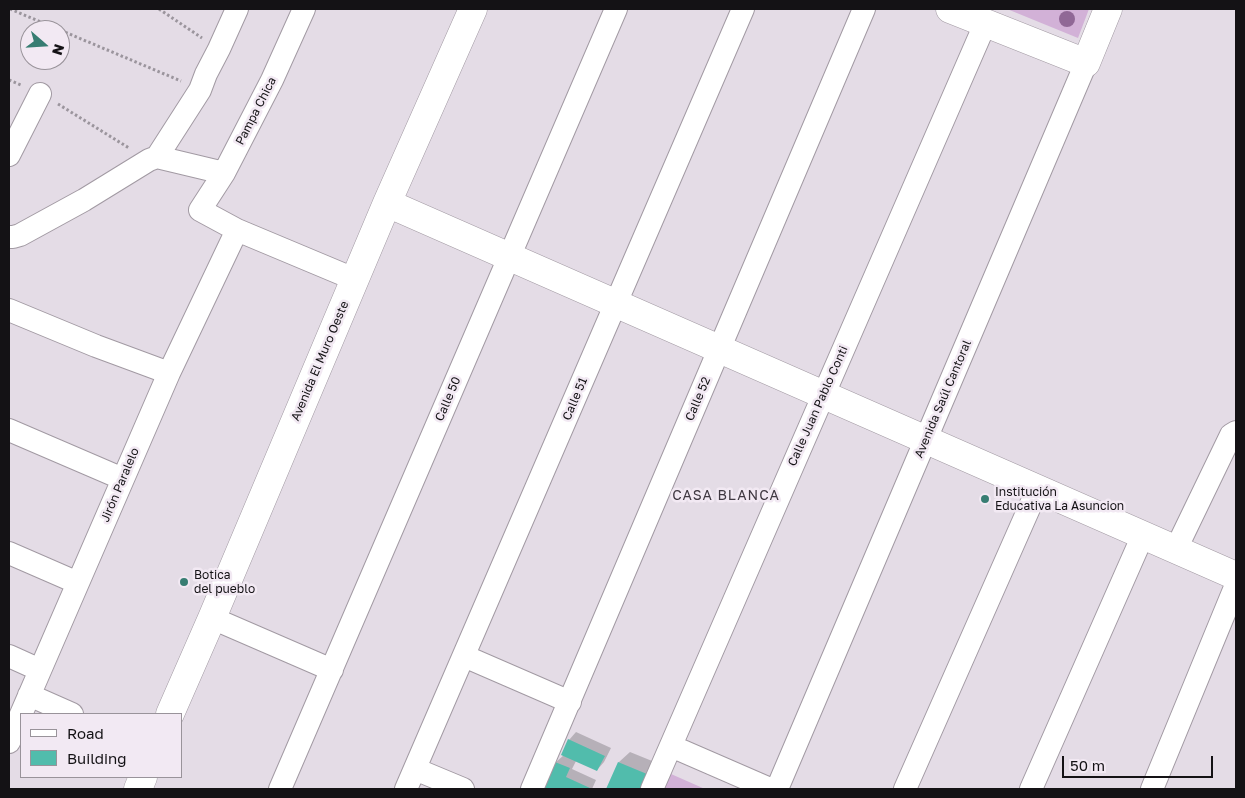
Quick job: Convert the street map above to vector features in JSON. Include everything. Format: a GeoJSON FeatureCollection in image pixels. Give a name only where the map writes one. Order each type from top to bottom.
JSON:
{"type":"FeatureCollection","features":[{"type":"Feature","properties":{"kind":"street"},"geometry":{"type":"LineString","coordinates":[[9,236],[20,235],[153,159],[200,90],[237,9]]}},
{"type":"Feature","properties":{"kind":"street","name":"Pampa Chica"},"geometry":{"type":"LineString","coordinates":[[237,230],[200,210],[224,173],[272,80],[304,9]]}},
{"type":"Feature","properties":{"kind":"street","name":"Avenida El Muro Oeste"},"geometry":{"type":"LineString","coordinates":[[170,713],[387,203],[473,9]]}},
{"type":"Feature","properties":{"kind":"street","name":"Calle 50"},"geometry":{"type":"LineString","coordinates":[[280,789],[616,9]]}},
{"type":"Feature","properties":{"kind":"street","name":"Calle 51"},"geometry":{"type":"LineString","coordinates":[[406,789],[743,9]]}},
{"type":"Feature","properties":{"kind":"street","name":"Calle 52"},"geometry":{"type":"LineString","coordinates":[[532,789],[864,9]]}},
{"type":"Feature","properties":{"kind":"street"},"geometry":{"type":"LineString","coordinates":[[950,9],[1086,63]]}},
{"type":"Feature","properties":{"kind":"street","name":"Avenida Saúl Cantoral"},"geometry":{"type":"LineString","coordinates":[[777,789],[1108,9]]}},
{"type":"Feature","properties":{"kind":"street","name":"Calle Juan Pablo Conti"},"geometry":{"type":"LineString","coordinates":[[652,789],[984,24]]}},
{"type":"Feature","properties":{"kind":"street"},"geometry":{"type":"LineString","coordinates":[[9,155],[40,94]]}},
{"type":"Feature","properties":{"kind":"street"},"geometry":{"type":"LineString","coordinates":[[153,159],[224,173]]}},
{"type":"Feature","properties":{"kind":"street"},"geometry":{"type":"LineString","coordinates":[[387,203],[1236,576]]}},
{"type":"Feature","properties":{"kind":"street"},"geometry":{"type":"LineString","coordinates":[[237,230],[354,280]]}},
{"type":"Feature","properties":{"kind":"street","name":"Jirón Paralelo"},"geometry":{"type":"LineString","coordinates":[[21,713],[169,373],[237,230]]}},
{"type":"Feature","properties":{"kind":"street"},"geometry":{"type":"LineString","coordinates":[[9,310],[96,346],[169,373]]}},
{"type":"Feature","properties":{"kind":"street"},"geometry":{"type":"LineString","coordinates":[[9,430],[123,479]]}},
{"type":"Feature","properties":{"kind":"street"},"geometry":{"type":"LineString","coordinates":[[1176,549],[1235,435]]}},
{"type":"Feature","properties":{"kind":"street"},"geometry":{"type":"LineString","coordinates":[[905,789],[1038,488]]}},
{"type":"Feature","properties":{"kind":"street"},"geometry":{"type":"LineString","coordinates":[[1031,789],[1143,535]]}},
{"type":"Feature","properties":{"kind":"street"},"geometry":{"type":"LineString","coordinates":[[9,553],[78,583]]}},
{"type":"Feature","properties":{"kind":"street"},"geometry":{"type":"LineString","coordinates":[[1152,789],[1236,585]]}},
{"type":"Feature","properties":{"kind":"street"},"geometry":{"type":"LineString","coordinates":[[212,618],[332,670]]}},
{"type":"Feature","properties":{"kind":"street"},"geometry":{"type":"LineString","coordinates":[[9,656],[40,670]]}},
{"type":"Feature","properties":{"kind":"street"},"geometry":{"type":"LineString","coordinates":[[464,656],[570,702]]}},
{"type":"Feature","properties":{"kind":"street"},"geometry":{"type":"LineString","coordinates":[[29,695],[70,713]]}},
{"type":"Feature","properties":{"kind":"street","name":"Jirón Paralelo"},"geometry":{"type":"LineString","coordinates":[[9,742],[20,716]]}},
{"type":"Feature","properties":{"kind":"street"},"geometry":{"type":"LineString","coordinates":[[671,746],[770,789]]}},
{"type":"Feature","properties":{"kind":"street"},"geometry":{"type":"LineString","coordinates":[[415,769],[463,789]]}},
{"type":"Feature","properties":{"kind":"path"},"geometry":{"type":"LineString","coordinates":[[10,9],[200,90]]}},
{"type":"Feature","properties":{"kind":"path"},"geometry":{"type":"LineString","coordinates":[[161,9],[219,49]]}},
{"type":"Feature","properties":{"kind":"path"},"geometry":{"type":"LineString","coordinates":[[9,80],[40,94],[153,159]]}},
{"type":"Feature","properties":{"kind":"shaded area"},"geometry":{"type":"Polygon","coordinates":[[[1007,9],[1089,9],[1078,38],[1007,9]]]}},
{"type":"Feature","properties":{"kind":"shaded area"},"geometry":{"type":"Polygon","coordinates":[[[671,774],[705,789],[664,789],[671,774]]]}},
{"type":"Feature","properties":{"kind":"building"},"geometry":{"type":"Polygon","coordinates":[[[568,739],[605,756],[597,771],[561,755],[568,739]]]}},
{"type":"Feature","properties":{"kind":"building"},"geometry":{"type":"Polygon","coordinates":[[[555,762],[570,768],[566,777],[590,788],[543,789],[555,762]]]}},
{"type":"Feature","properties":{"kind":"building"},"geometry":{"type":"Polygon","coordinates":[[[618,762],[647,774],[640,789],[606,789],[618,762]]]}},
{"type":"Feature","properties":{"kind":"place","name":"Institución Educativa La Asuncion"},"geometry":{"type":"Point","coordinates":[985,499]}},
{"type":"Feature","properties":{"kind":"place","name":"Botica del pueblo"},"geometry":{"type":"Point","coordinates":[184,582]}},
{"type":"Feature","properties":{"kind":"district","name":"CASA BLANCA"},"geometry":{"type":"Point","coordinates":[726,496]}}]}
